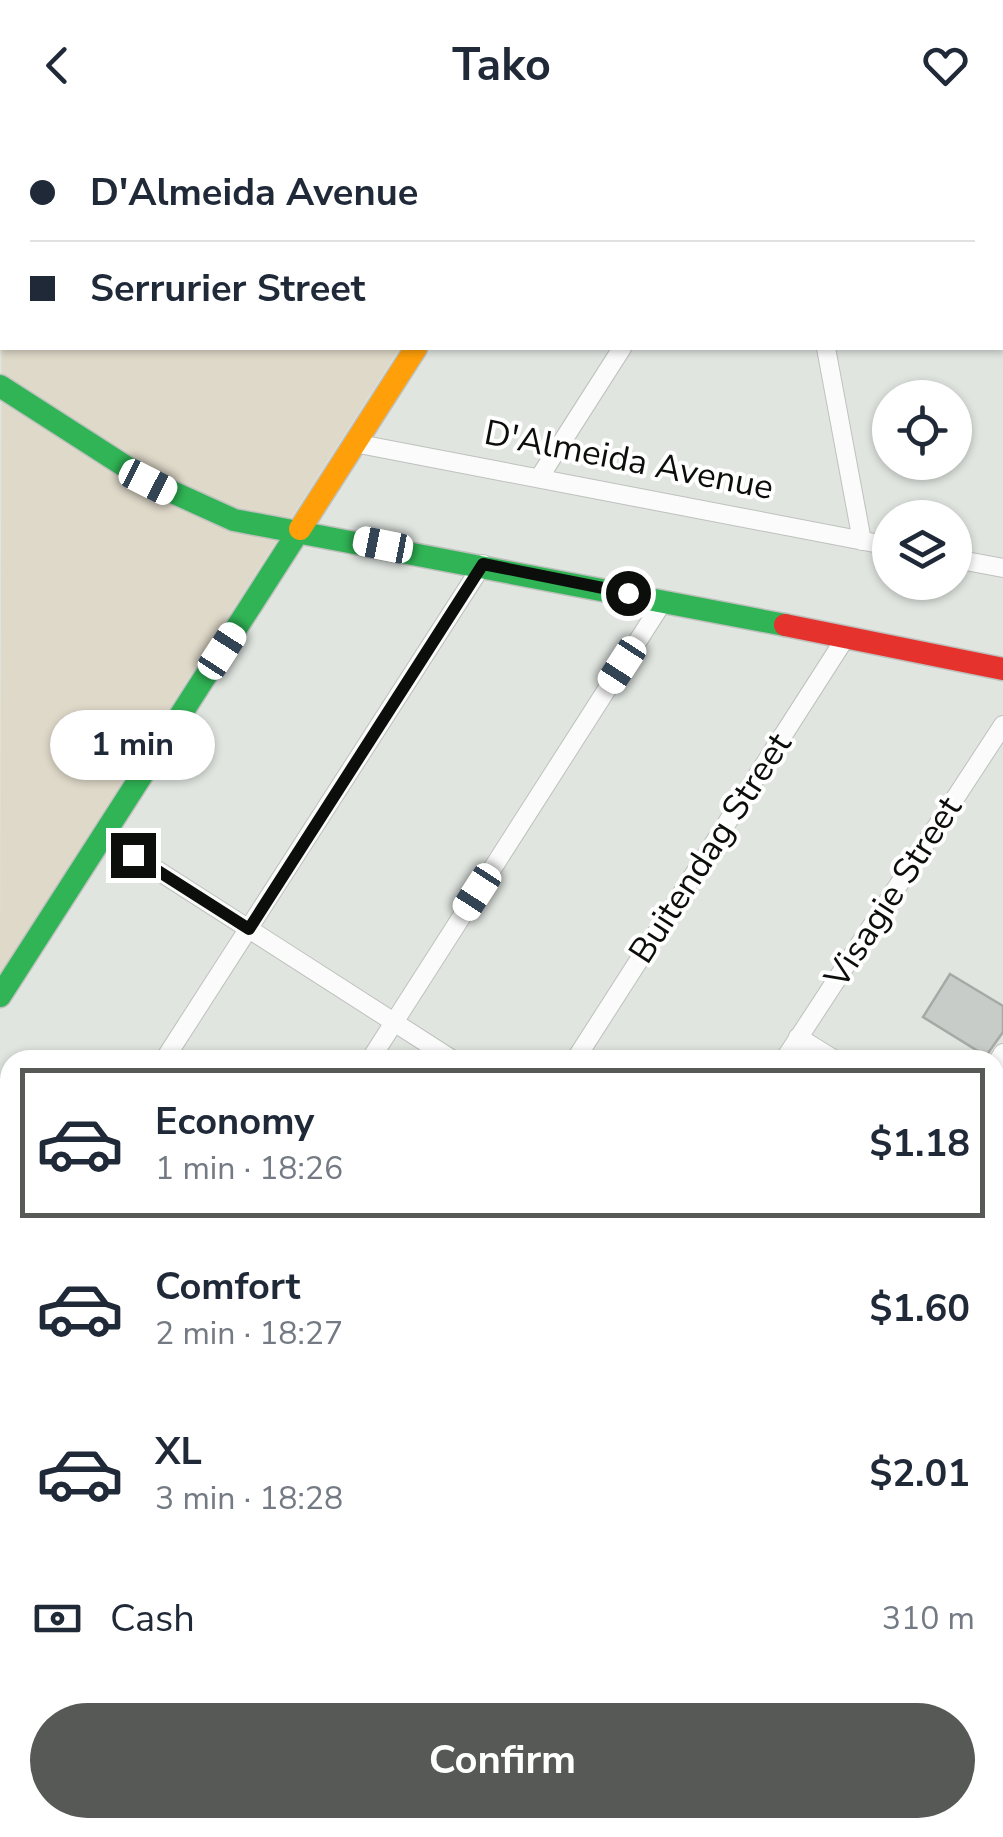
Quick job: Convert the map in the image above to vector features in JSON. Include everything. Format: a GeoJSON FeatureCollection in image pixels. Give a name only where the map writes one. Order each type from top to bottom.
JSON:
{"type":"FeatureCollection","features":[{"type":"Feature","properties":{"kind":"street"},"geometry":{"type":"LineString","coordinates":[[0,996],[415,350]]}},
{"type":"Feature","properties":{"kind":"street"},"geometry":{"type":"LineString","coordinates":[[539,478],[621,350]]}},
{"type":"Feature","properties":{"kind":"street"},"geometry":{"type":"LineString","coordinates":[[826,350],[862,541]]}},
{"type":"Feature","properties":{"kind":"street"},"geometry":{"type":"LineString","coordinates":[[0,386],[148,482],[196,506],[248,524],[483,564],[1003,668]]}},
{"type":"Feature","properties":{"kind":"street","name":"D'Almeida Avenue"},"geometry":{"type":"LineString","coordinates":[[354,443],[872,543]]}},
{"type":"Feature","properties":{"kind":"street"},"geometry":{"type":"LineString","coordinates":[[972,562],[1003,568]]}},
{"type":"Feature","properties":{"kind":"street"},"geometry":{"type":"LineString","coordinates":[[170,1050],[483,564]]}},
{"type":"Feature","properties":{"kind":"street"},"geometry":{"type":"LineString","coordinates":[[376,1050],[664,600]]}},
{"type":"Feature","properties":{"kind":"street","name":"Buitendag Street"},"geometry":{"type":"LineString","coordinates":[[581,1050],[846,637]]}},
{"type":"Feature","properties":{"kind":"street","name":"Visagie Street"},"geometry":{"type":"LineString","coordinates":[[790,1050],[1003,725]]}},
{"type":"Feature","properties":{"kind":"street"},"geometry":{"type":"LineString","coordinates":[[104,836],[437,1050]]}},
{"type":"Feature","properties":{"kind":"street"},"geometry":{"type":"LineString","coordinates":[[798,1037],[819,1050]]}},
{"type":"Feature","properties":{"kind":"shaded area"},"geometry":{"type":"Polygon","coordinates":[[[2,350],[399,350],[0,973],[2,350]]]}},
{"type":"Feature","properties":{"kind":"building"},"geometry":{"type":"Polygon","coordinates":[[[950,974],[1003,1006],[1003,1032],[990,1050],[976,1050],[923,1017],[950,974]]]}},
{"type":"Feature","properties":{"kind":"traffic: fast"},"geometry":{"type":"LineString","coordinates":[[0,386],[148,481],[234,520],[785,625]]}},
{"type":"Feature","properties":{"kind":"traffic: fast"},"geometry":{"type":"LineString","coordinates":[[0,996],[300,529]]}},
{"type":"Feature","properties":{"kind":"traffic: slow"},"geometry":{"type":"LineString","coordinates":[[300,529],[415,350]]}},
{"type":"Feature","properties":{"kind":"traffic: jam"},"geometry":{"type":"LineString","coordinates":[[785,625],[1003,669]]}},
{"type":"Feature","properties":{"kind":"route"},"geometry":{"type":"LineString","coordinates":[[133,855],[249,929],[483,564],[628,593]]}}]}
